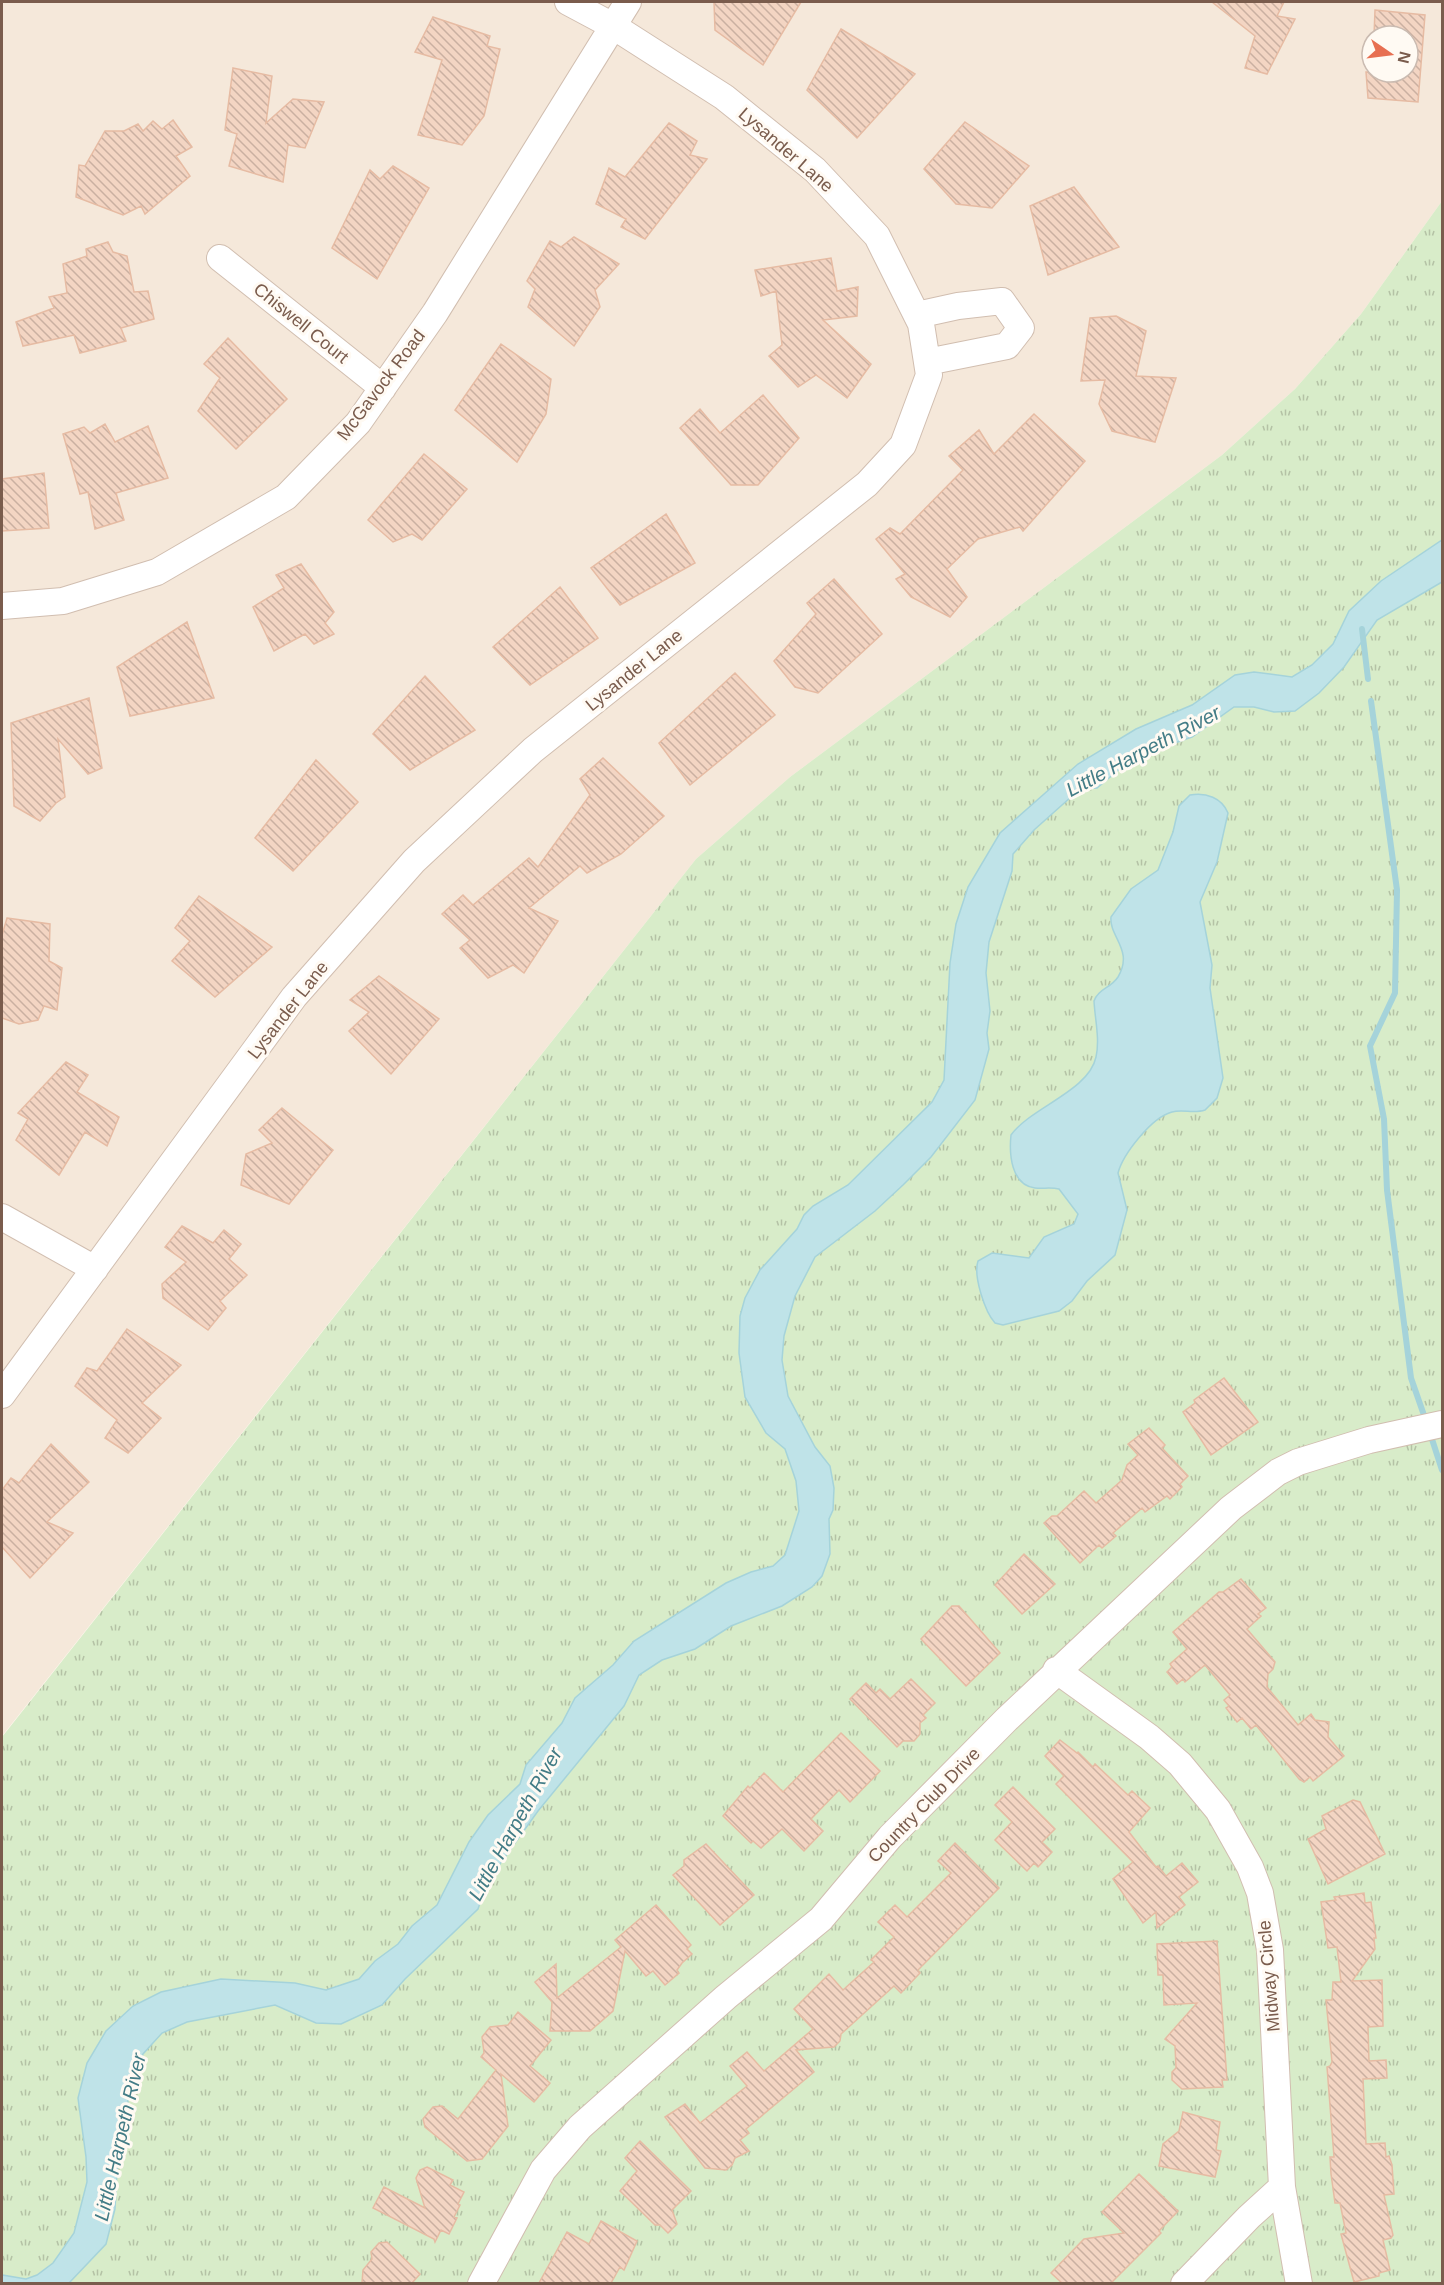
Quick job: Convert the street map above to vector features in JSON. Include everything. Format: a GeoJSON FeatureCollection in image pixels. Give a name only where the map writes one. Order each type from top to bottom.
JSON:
{"type":"FeatureCollection","features":[{"type":"Feature","properties":{"kind":"street","name":"Lysander Lane"},"geometry":{"type":"LineString","coordinates":[[2,1395],[294,997],[414,861],[533,750],[867,484],[903,445],[928,375],[927,362],[921,324],[877,236],[815,170],[724,97],[613,26],[568,2]]}},
{"type":"Feature","properties":{"kind":"street","name":"McGavock Road"},"geometry":{"type":"LineString","coordinates":[[2,606],[63,601],[157,572],[286,497],[358,423],[383,388],[440,305],[628,2]]}},
{"type":"Feature","properties":{"kind":"street","name":"Chiswell Court"},"geometry":{"type":"LineString","coordinates":[[220,258],[383,388]]}},
{"type":"Feature","properties":{"kind":"street"},"geometry":{"type":"LineString","coordinates":[[917,315],[958,306],[1002,301],[1021,328],[1007,346],[927,362]]}},
{"type":"Feature","properties":{"kind":"street"},"geometry":{"type":"LineString","coordinates":[[2,1217],[95,1269]]}},
{"type":"Feature","properties":{"kind":"street","name":"Country Club Drive"},"geometry":{"type":"LineString","coordinates":[[481,2283],[537,2179],[580,2127],[726,1997],[821,1919],[890,1837],[1056,1670],[1231,1508],[1278,1472],[1298,1462],[1395,1434],[1443,1424]]}},
{"type":"Feature","properties":{"kind":"street","name":"Midway Circle"},"geometry":{"type":"LineString","coordinates":[[1056,1670],[1149,1737],[1180,1764],[1218,1810],[1250,1867],[1260,1893],[1270,1950],[1282,2187],[1299,2283]]}},
{"type":"Feature","properties":{"kind":"street"},"geometry":{"type":"LineString","coordinates":[[1184,2283],[1282,2187]]}},
{"type":"Feature","properties":{"kind":"shaded area"},"geometry":{"type":"Polygon","coordinates":[[[2,2],[1442,2],[1442,201],[1361,314],[1295,389],[1222,455],[790,777],[696,859],[2,1736],[2,2]]]}},
{"type":"Feature","properties":{"kind":"green space"},"geometry":{"type":"Polygon","coordinates":[[[1442,201],[1442,2283],[2,2283],[2,1737],[696,859],[790,777],[1222,455],[1295,389],[1361,314],[1442,201]]]}},
{"type":"Feature","properties":{"kind":"water","name":"Little Harpeth River"},"geometry":{"type":"Polygon","coordinates":[[[1442,540],[1442,582],[1377,620],[1344,667],[1319,693],[1295,711],[1274,712],[1254,707],[1234,707],[1192,737],[1160,748],[1121,768],[1097,788],[1080,789],[1034,830],[1013,854],[1012,871],[989,942],[986,973],[990,1011],[987,1033],[989,1049],[975,1100],[931,1157],[903,1185],[875,1211],[815,1257],[795,1296],[784,1336],[782,1360],[788,1396],[815,1447],[830,1466],[834,1488],[833,1510],[829,1519],[830,1554],[822,1576],[812,1587],[782,1606],[731,1626],[695,1649],[662,1660],[639,1675],[624,1706],[538,1811],[487,1882],[478,1909],[405,1979],[382,2005],[341,2024],[316,2023],[275,2005],[187,2022],[162,2033],[143,2054],[128,2100],[127,2121],[118,2153],[115,2209],[106,2244],[69,2283],[2,2283],[2,2275],[26,2279],[37,2275],[53,2263],[74,2233],[87,2182],[78,2098],[87,2063],[106,2031],[133,2006],[161,1992],[221,1979],[295,1983],[326,1990],[359,1979],[375,1961],[398,1944],[412,1926],[437,1905],[469,1842],[488,1815],[520,1784],[526,1765],[562,1723],[575,1698],[613,1665],[634,1641],[726,1583],[751,1572],[773,1566],[785,1555],[799,1511],[796,1481],[785,1449],[766,1433],[745,1397],[739,1353],[740,1316],[745,1298],[760,1270],[797,1229],[804,1215],[813,1206],[848,1185],[932,1102],[944,1080],[950,963],[956,924],[968,887],[1000,833],[1078,764],[1136,729],[1192,705],[1235,675],[1254,672],[1292,677],[1312,665],[1333,644],[1349,611],[1381,581],[1442,540]]]}},
{"type":"Feature","properties":{"kind":"water"},"geometry":{"type":"Polygon","coordinates":[[[1202,794],[1213,797],[1222,803],[1228,813],[1217,862],[1200,902],[1212,965],[1210,988],[1223,1078],[1217,1098],[1205,1110],[1176,1111],[1164,1115],[1139,1137],[1118,1173],[1127,1210],[1115,1255],[1087,1281],[1072,1301],[1059,1311],[1003,1325],[995,1323],[987,1311],[981,1294],[977,1275],[978,1261],[992,1253],[1029,1258],[1044,1237],[1074,1224],[1078,1214],[1059,1189],[1035,1188],[1021,1181],[1016,1175],[1011,1159],[1011,1135],[1031,1116],[1071,1090],[1091,1069],[1098,1043],[1094,1001],[1098,994],[1118,977],[1122,967],[1122,951],[1111,924],[1111,917],[1131,889],[1158,870],[1173,832],[1179,806],[1190,795],[1202,794]]]}},
{"type":"Feature","properties":{"kind":"building"},"geometry":{"type":"Polygon","coordinates":[[[714,2],[801,2],[763,65],[715,30],[714,2]]]}},
{"type":"Feature","properties":{"kind":"building"},"geometry":{"type":"Polygon","coordinates":[[[1212,2],[1284,2],[1277,16],[1295,19],[1267,74],[1245,68],[1255,36],[1212,2]]]}},
{"type":"Feature","properties":{"kind":"building"},"geometry":{"type":"Polygon","coordinates":[[[1375,10],[1425,15],[1420,77],[1420,24],[1374,24],[1375,10]]]}},
{"type":"Feature","properties":{"kind":"building"},"geometry":{"type":"Polygon","coordinates":[[[433,17],[490,36],[487,46],[500,49],[484,116],[462,145],[418,135],[442,60],[415,52],[433,17]]]}},
{"type":"Feature","properties":{"kind":"building"},"geometry":{"type":"Polygon","coordinates":[[[841,29],[915,74],[857,138],[807,90],[841,29]]]}},
{"type":"Feature","properties":{"kind":"building"},"geometry":{"type":"Polygon","coordinates":[[[233,68],[272,76],[266,123],[293,99],[324,102],[305,148],[288,145],[283,182],[229,166],[237,134],[225,130],[233,68]]]}},
{"type":"Feature","properties":{"kind":"building"},"geometry":{"type":"Polygon","coordinates":[[[1367,84],[1419,84],[1418,102],[1368,98],[1367,84]]]}},
{"type":"Feature","properties":{"kind":"building"},"geometry":{"type":"Polygon","coordinates":[[[173,120],[192,147],[176,156],[190,176],[145,214],[141,206],[123,215],[76,197],[79,165],[85,166],[105,131],[124,131],[138,124],[143,131],[153,121],[162,129],[173,120]]]}},
{"type":"Feature","properties":{"kind":"building"},"geometry":{"type":"Polygon","coordinates":[[[965,122],[1029,166],[992,208],[956,204],[924,169],[965,122]]]}},
{"type":"Feature","properties":{"kind":"building"},"geometry":{"type":"Polygon","coordinates":[[[669,123],[697,141],[690,155],[707,159],[645,239],[621,227],[626,219],[596,204],[609,168],[625,177],[669,123]]]}},
{"type":"Feature","properties":{"kind":"building"},"geometry":{"type":"Polygon","coordinates":[[[393,166],[429,188],[377,279],[332,248],[370,170],[380,179],[393,166]]]}},
{"type":"Feature","properties":{"kind":"building"},"geometry":{"type":"Polygon","coordinates":[[[1074,187],[1119,247],[1048,275],[1030,206],[1074,187]]]}},
{"type":"Feature","properties":{"kind":"building"},"geometry":{"type":"Polygon","coordinates":[[[574,237],[619,264],[595,290],[600,307],[574,346],[528,307],[535,289],[527,281],[550,241],[561,247],[574,237]]]}},
{"type":"Feature","properties":{"kind":"building"},"geometry":{"type":"Polygon","coordinates":[[[108,242],[113,252],[127,256],[134,292],[148,291],[154,319],[121,328],[126,341],[80,353],[74,335],[23,346],[16,322],[54,308],[49,297],[67,293],[63,264],[87,256],[86,249],[108,242]]]}},
{"type":"Feature","properties":{"kind":"building"},"geometry":{"type":"Polygon","coordinates":[[[831,258],[837,291],[858,287],[857,316],[823,320],[871,364],[847,398],[816,375],[798,387],[769,356],[782,345],[776,291],[761,296],[755,270],[831,258]]]}},
{"type":"Feature","properties":{"kind":"building"},"geometry":{"type":"Polygon","coordinates":[[[1116,316],[1146,331],[1136,376],[1176,378],[1155,442],[1112,431],[1099,404],[1105,380],[1081,381],[1090,318],[1116,316]]]}},
{"type":"Feature","properties":{"kind":"building"},"geometry":{"type":"Polygon","coordinates":[[[228,338],[287,399],[236,449],[198,411],[220,378],[204,364],[228,338]]]}},
{"type":"Feature","properties":{"kind":"building"},"geometry":{"type":"Polygon","coordinates":[[[501,344],[551,379],[546,414],[517,462],[455,410],[501,344]]]}},
{"type":"Feature","properties":{"kind":"building"},"geometry":{"type":"Polygon","coordinates":[[[763,395],[799,438],[758,485],[731,485],[680,428],[700,409],[720,433],[763,395]]]}},
{"type":"Feature","properties":{"kind":"building"},"geometry":{"type":"Polygon","coordinates":[[[1034,414],[1085,461],[1023,531],[1020,527],[978,539],[947,569],[967,597],[950,617],[911,597],[896,579],[905,574],[876,539],[890,528],[900,534],[963,470],[949,456],[979,430],[994,454],[1034,414]]]}},
{"type":"Feature","properties":{"kind":"building"},"geometry":{"type":"Polygon","coordinates":[[[105,424],[115,442],[148,426],[168,478],[116,493],[124,520],[95,529],[88,492],[80,494],[63,434],[84,427],[90,433],[105,424]]]}},
{"type":"Feature","properties":{"kind":"building"},"geometry":{"type":"Polygon","coordinates":[[[424,454],[467,489],[422,540],[412,534],[393,542],[368,520],[424,454]]]}},
{"type":"Feature","properties":{"kind":"building"},"geometry":{"type":"Polygon","coordinates":[[[44,473],[49,528],[2,531],[2,479],[44,473]]]}},
{"type":"Feature","properties":{"kind":"building"},"geometry":{"type":"Polygon","coordinates":[[[666,514],[695,563],[620,605],[591,568],[666,514]]]}},
{"type":"Feature","properties":{"kind":"building"},"geometry":{"type":"Polygon","coordinates":[[[301,564],[334,612],[325,623],[334,634],[314,644],[305,634],[274,651],[253,607],[284,588],[276,575],[301,564]]]}},
{"type":"Feature","properties":{"kind":"building"},"geometry":{"type":"Polygon","coordinates":[[[834,579],[882,634],[818,693],[795,687],[774,661],[816,614],[807,603],[834,579]]]}},
{"type":"Feature","properties":{"kind":"building"},"geometry":{"type":"Polygon","coordinates":[[[560,587],[598,638],[530,685],[493,647],[560,587]]]}},
{"type":"Feature","properties":{"kind":"building"},"geometry":{"type":"Polygon","coordinates":[[[187,622],[214,698],[130,716],[117,667],[187,622]]]}},
{"type":"Feature","properties":{"kind":"building"},"geometry":{"type":"Polygon","coordinates":[[[735,673],[775,715],[690,785],[659,743],[735,673]]]}},
{"type":"Feature","properties":{"kind":"building"},"geometry":{"type":"Polygon","coordinates":[[[425,676],[475,730],[410,770],[373,734],[425,676]]]}},
{"type":"Feature","properties":{"kind":"building"},"geometry":{"type":"Polygon","coordinates":[[[89,698],[102,768],[88,774],[58,739],[65,797],[56,803],[40,821],[14,806],[11,723],[89,698]]]}},
{"type":"Feature","properties":{"kind":"building"},"geometry":{"type":"Polygon","coordinates":[[[603,758],[664,816],[621,854],[587,873],[580,866],[529,908],[558,921],[524,973],[513,965],[488,978],[460,948],[470,940],[442,914],[463,895],[473,905],[529,858],[538,867],[590,795],[580,779],[603,758]]]}},
{"type":"Feature","properties":{"kind":"building"},"geometry":{"type":"Polygon","coordinates":[[[316,760],[358,802],[293,871],[255,838],[316,760]]]}},
{"type":"Feature","properties":{"kind":"building"},"geometry":{"type":"Polygon","coordinates":[[[199,896],[272,947],[215,997],[172,961],[190,941],[175,928],[199,896]]]}},
{"type":"Feature","properties":{"kind":"building"},"geometry":{"type":"Polygon","coordinates":[[[7,918],[50,924],[49,961],[62,968],[57,1010],[44,1006],[38,1020],[19,1024],[2,1018],[2,935],[7,918]]]}},
{"type":"Feature","properties":{"kind":"building"},"geometry":{"type":"Polygon","coordinates":[[[379,976],[439,1019],[391,1074],[349,1031],[369,1012],[350,1000],[379,976]]]}},
{"type":"Feature","properties":{"kind":"building"},"geometry":{"type":"Polygon","coordinates":[[[66,1062],[88,1075],[77,1092],[119,1117],[107,1146],[85,1132],[59,1175],[16,1140],[28,1119],[18,1113],[66,1062]]]}},
{"type":"Feature","properties":{"kind":"building"},"geometry":{"type":"Polygon","coordinates":[[[282,1108],[333,1150],[289,1204],[241,1185],[246,1154],[272,1143],[259,1130],[282,1108]]]}},
{"type":"Feature","properties":{"kind":"building"},"geometry":{"type":"Polygon","coordinates":[[[182,1226],[213,1243],[224,1230],[241,1244],[229,1259],[247,1275],[220,1301],[226,1308],[208,1330],[163,1298],[162,1284],[186,1262],[165,1247],[182,1226]]]}},
{"type":"Feature","properties":{"kind":"building"},"geometry":{"type":"Polygon","coordinates":[[[127,1329],[181,1365],[142,1403],[161,1418],[128,1453],[105,1438],[117,1420],[75,1386],[87,1368],[97,1371],[127,1329]]]}},
{"type":"Feature","properties":{"kind":"building"},"geometry":{"type":"Polygon","coordinates":[[[1224,1378],[1258,1422],[1211,1455],[1183,1412],[1195,1403],[1194,1400],[1224,1378]]]}},
{"type":"Feature","properties":{"kind":"building"},"geometry":{"type":"Polygon","coordinates":[[[1149,1428],[1165,1445],[1162,1448],[1188,1476],[1180,1484],[1182,1487],[1170,1499],[1167,1496],[1145,1512],[1142,1508],[1113,1533],[1116,1536],[1102,1548],[1099,1545],[1080,1563],[1044,1523],[1052,1516],[1057,1516],[1084,1491],[1096,1503],[1122,1480],[1127,1465],[1138,1455],[1128,1444],[1149,1428]]]}},
{"type":"Feature","properties":{"kind":"building"},"geometry":{"type":"Polygon","coordinates":[[[51,1444],[89,1482],[47,1522],[73,1533],[30,1578],[2,1547],[2,1490],[11,1478],[19,1483],[51,1444]]]}},
{"type":"Feature","properties":{"kind":"building"},"geometry":{"type":"Polygon","coordinates":[[[1024,1554],[1055,1584],[1022,1614],[995,1585],[1024,1554]]]}},
{"type":"Feature","properties":{"kind":"building"},"geometry":{"type":"Polygon","coordinates":[[[1241,1579],[1266,1608],[1258,1614],[1261,1616],[1247,1629],[1275,1662],[1268,1674],[1267,1687],[1298,1725],[1311,1714],[1315,1720],[1329,1722],[1328,1737],[1344,1756],[1313,1781],[1310,1777],[1304,1782],[1299,1779],[1256,1725],[1251,1729],[1242,1718],[1237,1722],[1226,1708],[1229,1706],[1224,1700],[1230,1695],[1205,1665],[1185,1682],[1183,1679],[1177,1684],[1167,1672],[1172,1667],[1170,1664],[1187,1649],[1173,1632],[1219,1592],[1223,1592],[1241,1579]]]}},
{"type":"Feature","properties":{"kind":"building"},"geometry":{"type":"Polygon","coordinates":[[[952,1606],[959,1606],[1000,1653],[966,1686],[921,1639],[952,1606]]]}},
{"type":"Feature","properties":{"kind":"building"},"geometry":{"type":"Polygon","coordinates":[[[911,1679],[935,1703],[923,1715],[926,1718],[920,1723],[920,1734],[914,1741],[903,1741],[897,1747],[850,1699],[866,1683],[876,1693],[880,1689],[890,1699],[911,1679]]]}},
{"type":"Feature","properties":{"kind":"building"},"geometry":{"type":"Polygon","coordinates":[[[841,1733],[880,1771],[850,1802],[839,1790],[811,1819],[823,1831],[804,1851],[782,1829],[761,1848],[753,1841],[751,1843],[723,1816],[748,1786],[750,1788],[764,1773],[783,1792],[841,1733]]]}},
{"type":"Feature","properties":{"kind":"building"},"geometry":{"type":"Polygon","coordinates":[[[1060,1740],[1078,1752],[1093,1767],[1095,1764],[1128,1795],[1132,1791],[1150,1808],[1129,1832],[1156,1867],[1158,1866],[1166,1876],[1182,1863],[1198,1882],[1179,1897],[1185,1905],[1157,1928],[1156,1912],[1143,1923],[1113,1879],[1133,1862],[1056,1784],[1064,1776],[1045,1756],[1060,1740]]]}},
{"type":"Feature","properties":{"kind":"building"},"geometry":{"type":"Polygon","coordinates":[[[1013,1787],[1055,1829],[1042,1842],[1052,1852],[1038,1867],[1034,1863],[1027,1871],[995,1840],[1012,1822],[995,1805],[1013,1787]]]}},
{"type":"Feature","properties":{"kind":"building"},"geometry":{"type":"Polygon","coordinates":[[[1353,1800],[1360,1802],[1385,1854],[1328,1884],[1308,1839],[1326,1829],[1322,1816],[1353,1800]]]}},
{"type":"Feature","properties":{"kind":"building"},"geometry":{"type":"Polygon","coordinates":[[[955,1843],[999,1888],[918,1970],[920,1973],[901,1993],[894,1986],[841,2034],[840,2041],[834,2047],[796,2050],[814,2072],[746,2129],[749,2133],[740,2140],[749,2151],[735,2158],[726,2170],[705,2168],[665,2117],[685,2104],[700,2123],[747,2086],[730,2066],[747,2052],[764,2071],[813,2029],[794,2009],[829,1974],[843,1990],[874,1962],[871,1960],[894,1937],[878,1922],[895,1905],[907,1917],[951,1873],[938,1861],[955,1843]]]}},
{"type":"Feature","properties":{"kind":"building"},"geometry":{"type":"Polygon","coordinates":[[[706,1844],[754,1895],[720,1925],[673,1875],[684,1866],[684,1860],[706,1844]]]}},
{"type":"Feature","properties":{"kind":"building"},"geometry":{"type":"Polygon","coordinates":[[[1364,1893],[1365,1903],[1371,1902],[1376,1938],[1374,1938],[1375,1949],[1352,1981],[1382,1980],[1383,2026],[1368,2027],[1369,2061],[1386,2060],[1387,2078],[1363,2079],[1366,2144],[1385,2143],[1386,2157],[1389,2156],[1392,2165],[1394,2194],[1384,2195],[1393,2235],[1383,2240],[1390,2270],[1379,2273],[1379,2276],[1354,2282],[1341,2234],[1346,2233],[1340,2203],[1335,2203],[1331,2174],[1330,2157],[1334,2157],[1327,2067],[1332,2062],[1326,2000],[1332,2000],[1333,1982],[1341,1982],[1337,1947],[1328,1948],[1321,1902],[1336,1900],[1334,1897],[1364,1893]]]}},
{"type":"Feature","properties":{"kind":"building"},"geometry":{"type":"Polygon","coordinates":[[[656,1905],[691,1945],[687,1949],[692,1954],[677,1970],[679,1973],[665,1985],[653,1971],[646,1976],[625,1951],[613,2011],[590,2031],[550,2031],[552,2002],[535,1982],[556,1964],[557,1998],[621,1947],[615,1940],[656,1905]]]}},
{"type":"Feature","properties":{"kind":"building"},"geometry":{"type":"Polygon","coordinates":[[[1217,1941],[1227,2080],[1222,2080],[1223,2087],[1182,2089],[1172,2080],[1172,2072],[1176,2068],[1175,2046],[1165,2039],[1197,2003],[1164,2005],[1163,1975],[1158,1975],[1157,1944],[1217,1941]]]}},
{"type":"Feature","properties":{"kind":"building"},"geometry":{"type":"Polygon","coordinates":[[[518,2012],[551,2040],[530,2066],[550,2083],[534,2102],[501,2074],[508,2126],[482,2159],[467,2161],[425,2127],[423,2119],[433,2107],[442,2106],[458,2119],[496,2070],[481,2057],[484,2053],[482,2037],[490,2027],[508,2025],[518,2012]]]}},
{"type":"Feature","properties":{"kind":"building"},"geometry":{"type":"Polygon","coordinates":[[[1183,2112],[1220,2122],[1216,2150],[1221,2151],[1215,2177],[1159,2166],[1163,2144],[1179,2131],[1183,2112]]]}},
{"type":"Feature","properties":{"kind":"building"},"geometry":{"type":"Polygon","coordinates":[[[640,2141],[691,2191],[672,2210],[677,2224],[668,2233],[660,2225],[655,2225],[620,2191],[637,2171],[625,2158],[640,2141]]]}},
{"type":"Feature","properties":{"kind":"building"},"geometry":{"type":"Polygon","coordinates":[[[427,2167],[453,2180],[450,2185],[464,2192],[454,2217],[457,2218],[449,2234],[441,2230],[435,2242],[434,2239],[373,2208],[384,2187],[425,2208],[416,2178],[420,2170],[427,2167]]]}},
{"type":"Feature","properties":{"kind":"building"},"geometry":{"type":"Polygon","coordinates":[[[1139,2174],[1178,2211],[1159,2231],[1161,2233],[1111,2283],[1062,2283],[1051,2273],[1084,2239],[1124,2233],[1102,2212],[1139,2174]]]}},
{"type":"Feature","properties":{"kind":"building"},"geometry":{"type":"Polygon","coordinates":[[[601,2221],[637,2241],[624,2270],[620,2267],[611,2283],[539,2283],[567,2232],[589,2244],[601,2221]]]}},
{"type":"Feature","properties":{"kind":"building"},"geometry":{"type":"Polygon","coordinates":[[[387,2242],[420,2274],[412,2283],[362,2283],[363,2270],[372,2259],[371,2252],[379,2243],[387,2242]]]}},
{"type":"Feature","properties":{"kind":"waterway"},"geometry":{"type":"LineString","coordinates":[[1362,629],[1368,679]]}},
{"type":"Feature","properties":{"kind":"waterway"},"geometry":{"type":"LineString","coordinates":[[1371,701],[1397,890],[1395,993],[1370,1046],[1384,1119],[1387,1190],[1411,1378],[1426,1421]]}},
{"type":"Feature","properties":{"kind":"waterway"},"geometry":{"type":"LineString","coordinates":[[1430,1433],[1442,1470]]}}]}
